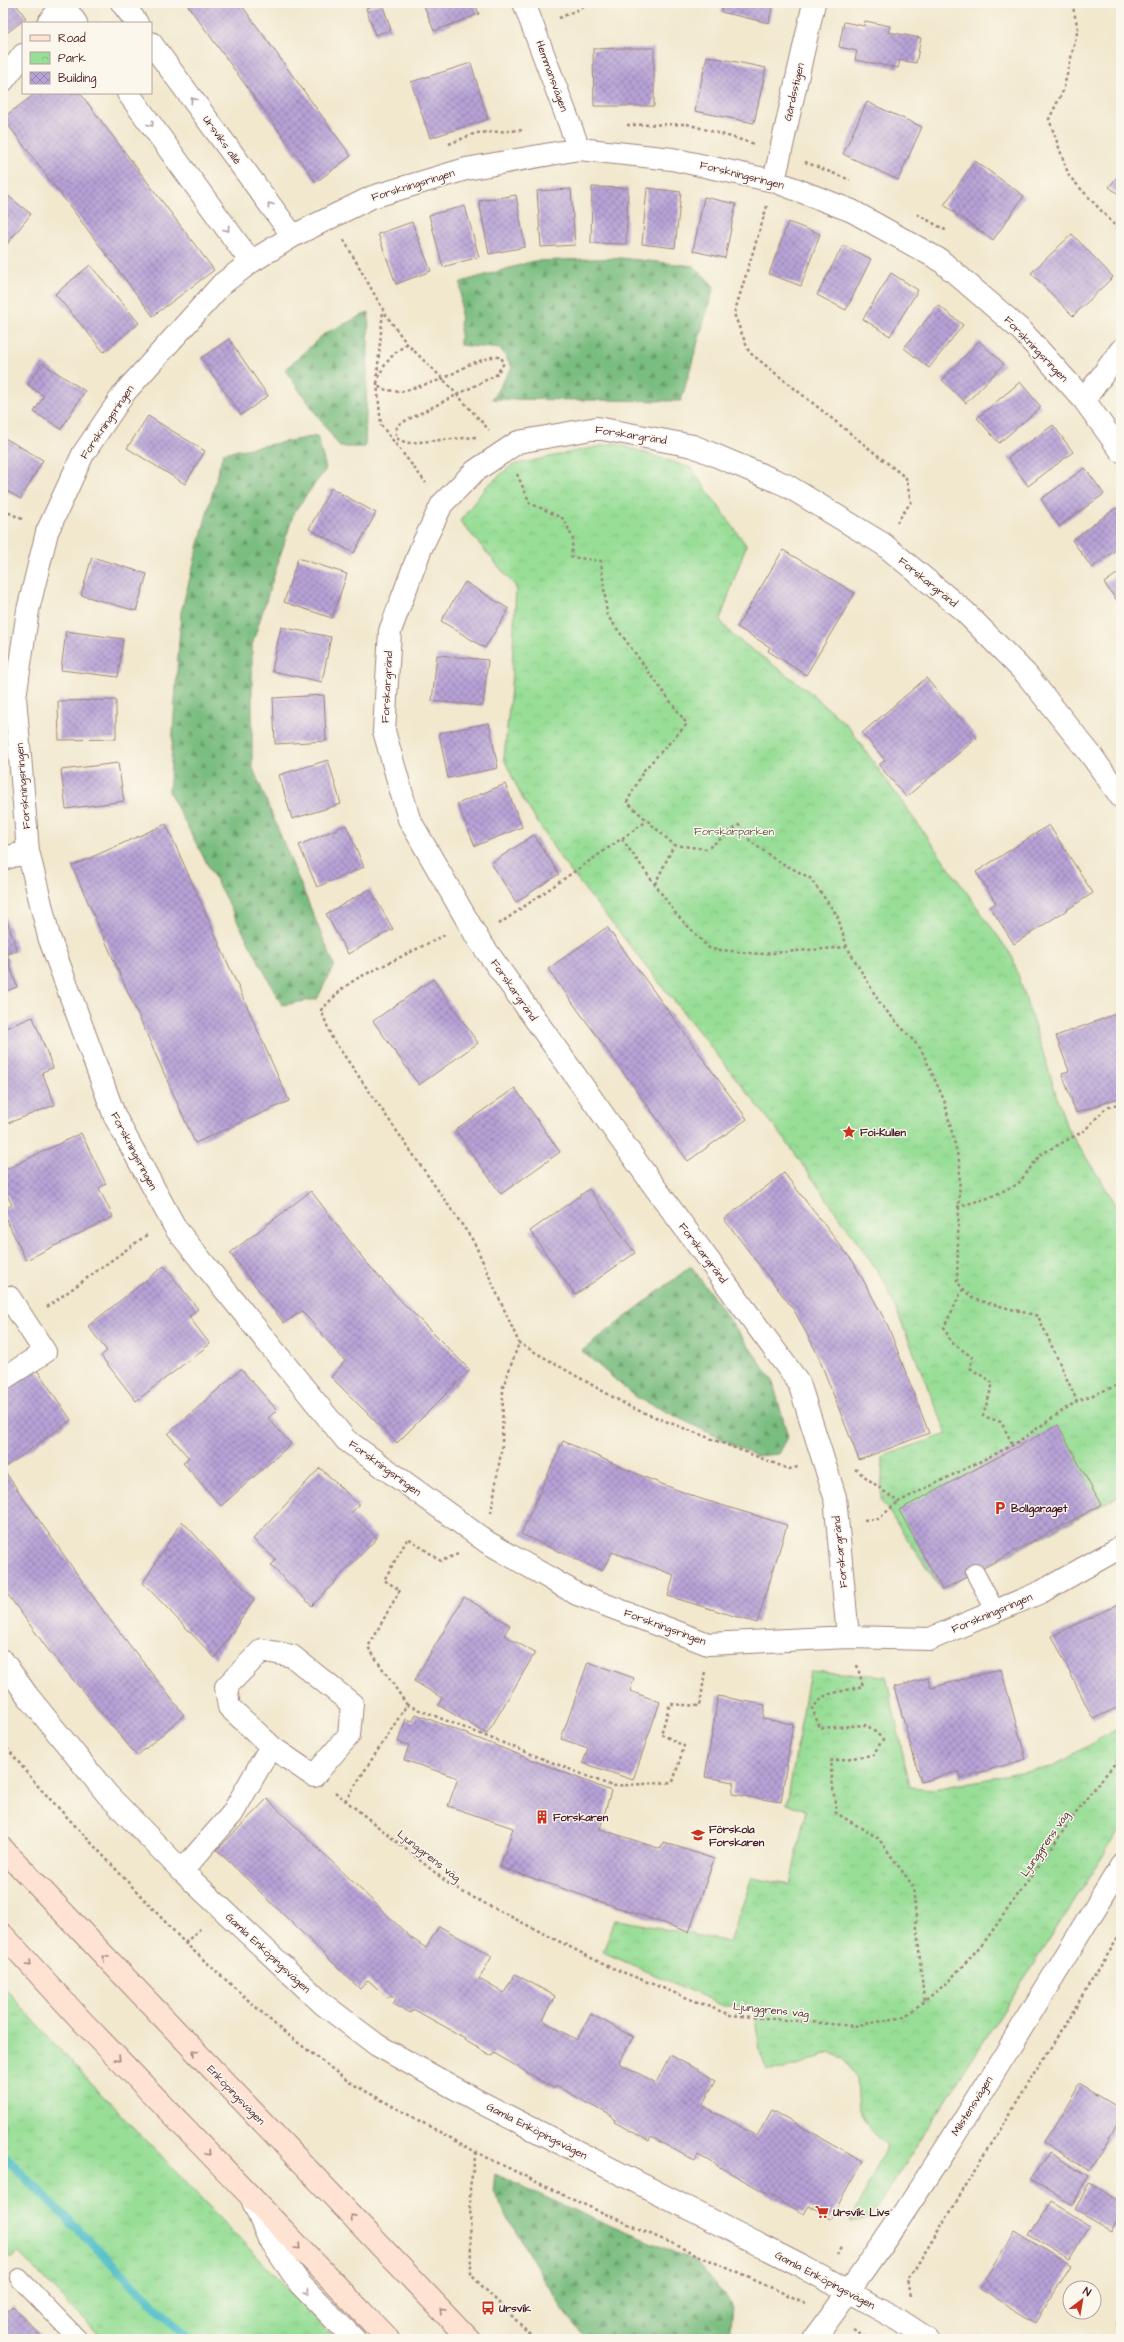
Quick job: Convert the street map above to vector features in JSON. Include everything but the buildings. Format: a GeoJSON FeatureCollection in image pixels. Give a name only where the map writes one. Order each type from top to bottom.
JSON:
{"type":"FeatureCollection","features":[{"type":"Feature","properties":{"kind":"main road","name":"Enköpingsvägen"},"geometry":{"type":"LineString","coordinates":[[3,1849],[469,2339]]}},
{"type":"Feature","properties":{"kind":"main road"},"geometry":{"type":"LineString","coordinates":[[3,1935],[252,2199],[388,2339]]}},
{"type":"Feature","properties":{"kind":"street"},"geometry":{"type":"LineString","coordinates":[[122,3],[136,22]]}},
{"type":"Feature","properties":{"kind":"street","name":"Hemmansvägen"},"geometry":{"type":"LineString","coordinates":[[524,3],[579,149]]}},
{"type":"Feature","properties":{"kind":"street","name":"Gårdsstigen"},"geometry":{"type":"LineString","coordinates":[[774,181],[814,3]]}},
{"type":"Feature","properties":{"kind":"street"},"geometry":{"type":"LineString","coordinates":[[49,22],[63,4],[75,22]]}},
{"type":"Feature","properties":{"kind":"street","name":"Ursviks allé"},"geometry":{"type":"LineString","coordinates":[[152,44],[293,236]]}},
{"type":"Feature","properties":{"kind":"street"},"geometry":{"type":"LineString","coordinates":[[3,80],[22,56]]}},
{"type":"Feature","properties":{"kind":"street"},"geometry":{"type":"LineString","coordinates":[[129,94],[251,262]]}},
{"type":"Feature","properties":{"kind":"street","name":"Forskningsringen"},"geometry":{"type":"LineString","coordinates":[[1121,451],[1084,400],[1022,331],[940,260],[852,211],[774,181],[672,159],[579,149],[466,169],[372,197],[293,236],[251,262],[222,284],[124,392],[83,454],[47,532],[28,610],[15,697],[28,851],[49,937],[115,1117],[176,1230],[346,1440],[487,1542],[576,1594],[708,1644],[848,1638],[930,1639],[1041,1592],[1121,1547]]}},
{"type":"Feature","properties":{"kind":"street"},"geometry":{"type":"LineString","coordinates":[[1084,400],[1121,350]]}},
{"type":"Feature","properties":{"kind":"street","name":"Forskargränd"},"geometry":{"type":"LineString","coordinates":[[848,1638],[835,1497],[800,1383],[650,1182],[473,931],[410,819],[384,731],[390,631],[421,548],[442,504],[475,471],[500,442],[518,442],[598,428],[693,446],[786,485],[882,544],[964,611],[1026,674],[1092,755],[1121,797]]}},
{"type":"Feature","properties":{"kind":"street"},"geometry":{"type":"LineString","coordinates":[[3,859],[28,851]]}},
{"type":"Feature","properties":{"kind":"street"},"geometry":{"type":"LineString","coordinates":[[3,1300],[9,1297],[45,1352],[3,1380]]}},
{"type":"Feature","properties":{"kind":"street"},"geometry":{"type":"LineString","coordinates":[[262,1650],[292,1656],[352,1704],[349,1735],[314,1776],[271,1746],[229,1707],[226,1687],[262,1650]]}},
{"type":"Feature","properties":{"kind":"street","name":"Gamla Enköpingsvägen"},"geometry":{"type":"LineString","coordinates":[[3,1660],[27,1695],[107,1794],[182,1871],[323,2004],[377,2045],[478,2101],[850,2293],[899,2320],[928,2339]]}},
{"type":"Feature","properties":{"kind":"street"},"geometry":{"type":"LineString","coordinates":[[182,1871],[232,1814],[271,1746]]}},
{"type":"Feature","properties":{"kind":"street","name":"Milstensvägen"},"geometry":{"type":"LineString","coordinates":[[814,2339],[850,2293],[932,2170],[1121,1866]]}},
{"type":"Feature","properties":{"kind":"street"},"geometry":{"type":"LineString","coordinates":[[252,2199],[269,2239],[300,2284],[354,2339]]}},
{"type":"Feature","properties":{"kind":"lane"},"geometry":{"type":"LineString","coordinates":[[975,1573],[996,1612]]}},
{"type":"Feature","properties":{"kind":"lane"},"geometry":{"type":"LineString","coordinates":[[19,2278],[78,2339]]}},
{"type":"Feature","properties":{"kind":"path"},"geometry":{"type":"LineString","coordinates":[[535,29],[593,3]]}},
{"type":"Feature","properties":{"kind":"path"},"geometry":{"type":"LineString","coordinates":[[1072,3],[1078,29],[1062,91],[1049,119],[1069,176],[1121,232]]}},
{"type":"Feature","properties":{"kind":"path"},"geometry":{"type":"LineString","coordinates":[[625,125],[687,124],[781,152],[854,182]]}},
{"type":"Feature","properties":{"kind":"path"},"geometry":{"type":"LineString","coordinates":[[448,145],[476,133],[571,126]]}},
{"type":"Feature","properties":{"kind":"path"},"geometry":{"type":"LineString","coordinates":[[774,181],[734,314],[749,352],[906,478],[911,502],[882,544]]}},
{"type":"Feature","properties":{"kind":"path"},"geometry":{"type":"LineString","coordinates":[[916,214],[943,228],[949,233]]}},
{"type":"Feature","properties":{"kind":"path"},"geometry":{"type":"LineString","coordinates":[[331,217],[383,310],[407,344],[443,379],[456,396],[500,442],[530,502],[564,519],[573,539],[571,556],[601,561],[608,615],[687,724],[644,770],[627,802],[674,845],[707,849],[739,825],[751,842],[776,860],[810,878],[837,915],[847,947],[881,1005],[921,1049],[944,1100],[960,1164],[957,1282],[973,1299],[1038,1316],[1077,1401]]}},
{"type":"Feature","properties":{"kind":"path"},"geometry":{"type":"LineString","coordinates":[[383,310],[377,383],[380,425],[442,504]]}},
{"type":"Feature","properties":{"kind":"path"},"geometry":{"type":"LineString","coordinates":[[377,383],[380,373],[388,360],[407,344]]}},
{"type":"Feature","properties":{"kind":"path"},"geometry":{"type":"LineString","coordinates":[[377,383],[381,389],[400,392],[443,379],[470,364],[492,357],[501,357],[504,363],[496,375],[399,424],[396,429],[396,438],[407,442],[478,436]]}},
{"type":"Feature","properties":{"kind":"path"},"geometry":{"type":"LineString","coordinates":[[647,821],[622,839],[473,931],[356,979],[342,989],[321,1010],[332,1038],[474,1242],[519,1343],[632,1408],[789,1469],[824,1462],[840,1457],[898,1502]]}},
{"type":"Feature","properties":{"kind":"path"},"geometry":{"type":"LineString","coordinates":[[622,839],[678,915],[710,949],[760,954],[847,947]]}},
{"type":"Feature","properties":{"kind":"path"},"geometry":{"type":"LineString","coordinates":[[655,884],[674,845]]}},
{"type":"Feature","properties":{"kind":"path"},"geometry":{"type":"LineString","coordinates":[[958,1207],[988,1198],[1018,1184],[1041,1154],[1084,1131],[1106,1108],[1121,1103]]}},
{"type":"Feature","properties":{"kind":"path"},"geometry":{"type":"LineString","coordinates":[[26,1322],[170,1218]]}},
{"type":"Feature","properties":{"kind":"path"},"geometry":{"type":"LineString","coordinates":[[963,1289],[944,1326],[952,1342],[972,1357],[970,1368],[993,1383],[983,1416],[1001,1422],[1013,1445]]}},
{"type":"Feature","properties":{"kind":"path"},"geometry":{"type":"LineString","coordinates":[[487,1542],[502,1446],[503,1387],[519,1343]]}},
{"type":"Feature","properties":{"kind":"path"},"geometry":{"type":"LineString","coordinates":[[878,1518],[898,1502],[1013,1445],[1077,1401],[1121,1384]]}},
{"type":"Feature","properties":{"kind":"path"},"geometry":{"type":"LineString","coordinates":[[441,1561],[408,1538],[384,1580],[400,1590],[368,1648],[407,1705],[612,1786],[672,1782],[684,1746],[661,1734],[670,1704],[700,1706],[708,1644]]}},
{"type":"Feature","properties":{"kind":"path"},"geometry":{"type":"LineString","coordinates":[[848,1638],[863,1686],[826,1695],[812,1708],[820,1728],[867,1725],[883,1739],[873,1755],[830,1761],[836,1813],[878,1838],[913,1886],[924,2001]]}},
{"type":"Feature","properties":{"kind":"path"},"geometry":{"type":"LineString","coordinates":[[345,1801],[407,1705]]}},
{"type":"Feature","properties":{"kind":"path","name":"Ljunggrens väg"},"geometry":{"type":"LineString","coordinates":[[314,1776],[453,1887],[605,1965],[730,2015],[854,2026],[904,2017],[947,1983],[985,1941],[1086,1799],[1121,1756]]}},
{"type":"Feature","properties":{"kind":"path"},"geometry":{"type":"LineString","coordinates":[[868,2339],[891,2335],[912,2300],[908,2280],[1121,1933]]}},
{"type":"Feature","properties":{"kind":"path"},"geometry":{"type":"LineString","coordinates":[[476,2152],[470,2187],[471,2275],[535,2339]]}},
{"type":"Feature","properties":{"kind":"green space"},"geometry":{"type":"Polygon","coordinates":[[[621,258],[694,266],[714,286],[681,401],[492,399],[512,367],[501,349],[460,345],[461,282],[534,261],[621,258]]]}},
{"type":"Feature","properties":{"kind":"green space"},"geometry":{"type":"Polygon","coordinates":[[[369,312],[365,447],[340,447],[285,370],[324,334],[369,312]]]}},
{"type":"Feature","properties":{"kind":"green space"},"geometry":{"type":"Polygon","coordinates":[[[317,436],[326,469],[294,512],[252,645],[252,766],[334,965],[317,999],[282,1005],[169,792],[181,612],[223,453],[317,436]]]}},
{"type":"Feature","properties":{"kind":"green space","name":"Forskarparken"},"geometry":{"type":"Polygon","coordinates":[[[615,443],[691,468],[746,545],[720,620],[732,635],[806,689],[847,725],[1012,956],[1067,1128],[1121,1212],[1121,1495],[942,1590],[881,1500],[883,1456],[947,1434],[884,1280],[786,1141],[563,862],[522,798],[504,759],[511,687],[516,587],[460,521],[486,487],[512,465],[615,443]]]}},
{"type":"Feature","properties":{"kind":"green space"},"geometry":{"type":"Polygon","coordinates":[[[691,1266],[772,1379],[788,1437],[779,1454],[756,1456],[634,1396],[582,1351],[691,1266]]]}},
{"type":"Feature","properties":{"kind":"green space"},"geometry":{"type":"Polygon","coordinates":[[[810,1671],[886,1676],[910,1787],[934,1789],[1052,1767],[1121,1726],[1121,1828],[870,2218],[851,2222],[887,2145],[866,2124],[859,2110],[857,2078],[843,2059],[831,2053],[785,2069],[767,2070],[761,2055],[753,2007],[723,2005],[603,1952],[615,1919],[729,1942],[752,1878],[790,1885],[806,1810],[787,1804],[810,1671]]]}},
{"type":"Feature","properties":{"kind":"green space"},"geometry":{"type":"Polygon","coordinates":[[[3,1986],[79,2071],[336,2339],[103,2339],[18,2252],[12,2258],[3,2248],[3,1986]]]}},
{"type":"Feature","properties":{"kind":"green space"},"geometry":{"type":"Polygon","coordinates":[[[495,2174],[582,2214],[696,2261],[732,2305],[729,2339],[586,2339],[563,2311],[493,2192],[495,2174]]]}},
{"type":"Feature","properties":{"kind":"waterway"},"geometry":{"type":"LineString","coordinates":[[3,2155],[188,2339]]}},
{"type":"Feature","properties":{"kind":"place","name":"Foi-Kullen"},"geometry":{"type":"Point","coordinates":[849,1132]}},
{"type":"Feature","properties":{"kind":"place","name":"Bollgaraget"},"geometry":{"type":"Point","coordinates":[1000,1508]}},
{"type":"Feature","properties":{"kind":"place","name":"Forskaren"},"geometry":{"type":"Point","coordinates":[542,1817]}},
{"type":"Feature","properties":{"kind":"place","name":"Förskola Forskaren"},"geometry":{"type":"Point","coordinates":[698,1835]}},
{"type":"Feature","properties":{"kind":"place","name":"Ursvik Livs"},"geometry":{"type":"Point","coordinates":[822,2212]}},
{"type":"Feature","properties":{"kind":"place","name":"Ursvik"},"geometry":{"type":"Point","coordinates":[488,2308]}}]}
